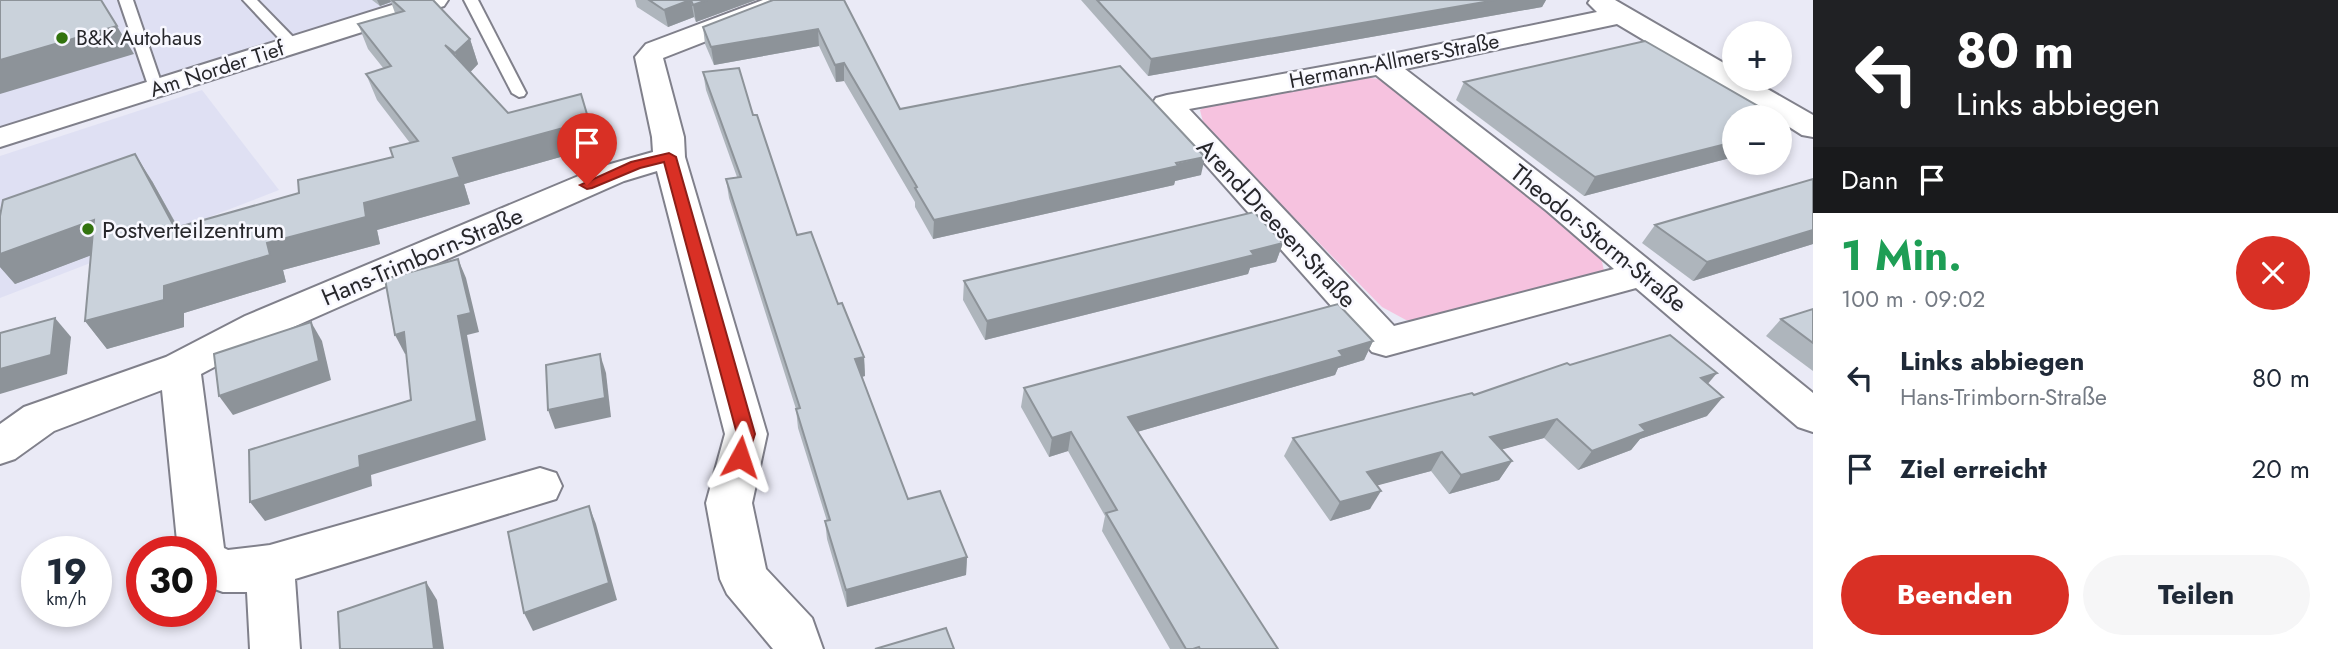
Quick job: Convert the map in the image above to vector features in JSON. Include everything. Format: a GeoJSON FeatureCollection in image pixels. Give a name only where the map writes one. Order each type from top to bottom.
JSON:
{"type":"FeatureCollection","features":[{"type":"Feature","properties":{"kind":"street","name":"Am Norder Tief"},"geometry":{"type":"LineString","coordinates":[[0,138],[435,0]]}},
{"type":"Feature","properties":{"kind":"street"},"geometry":{"type":"LineString","coordinates":[[787,0],[656,50],[649,57],[668,137],[669,157],[746,434],[729,503],[744,579],[794,634],[797,649]]}},
{"type":"Feature","properties":{"kind":"street"},"geometry":{"type":"LineString","coordinates":[[1595,0],[1813,128]]}},
{"type":"Feature","properties":{"kind":"street","name":"Hermann-Allmers-Straße"},"geometry":{"type":"LineString","coordinates":[[1167,104],[1382,65],[1621,16]]}},
{"type":"Feature","properties":{"kind":"street","name":"Theodor-Storm-Straße"},"geometry":{"type":"LineString","coordinates":[[1382,65],[1643,274],[1813,416]]}},
{"type":"Feature","properties":{"kind":"street","name":"Arend-Dreesen-Straße"},"geometry":{"type":"LineString","coordinates":[[1167,104],[1241,181],[1385,342],[1643,274]]}},
{"type":"Feature","properties":{"kind":"street","name":"Hans-Trimborn-Straße"},"geometry":{"type":"LineString","coordinates":[[0,447],[39,419],[180,368],[259,326],[612,174],[669,157]]}},
{"type":"Feature","properties":{"kind":"street"},"geometry":{"type":"LineString","coordinates":[[180,368],[199,536]]}},
{"type":"Feature","properties":{"kind":"street"},"geometry":{"type":"LineString","coordinates":[[217,569],[225,573],[245,573],[540,486]]}},
{"type":"Feature","properties":{"kind":"street"},"geometry":{"type":"LineString","coordinates":[[270,566],[275,649]]}},
{"type":"Feature","properties":{"kind":"lane"},"geometry":{"type":"LineString","coordinates":[[126,0],[156,88]]}},
{"type":"Feature","properties":{"kind":"lane"},"geometry":{"type":"LineString","coordinates":[[250,0],[293,45]]}},
{"type":"Feature","properties":{"kind":"lane"},"geometry":{"type":"LineString","coordinates":[[471,0],[519,93]]}},
{"type":"Feature","properties":{"kind":"shaded area"},"geometry":{"type":"Polygon","coordinates":[[[0,0],[416,0],[0,131],[0,0]]]}},
{"type":"Feature","properties":{"kind":"shaded area"},"geometry":{"type":"Polygon","coordinates":[[[1361,77],[1379,79],[1399,87],[1600,252],[1604,271],[1433,321],[1406,320],[1382,307],[1204,126],[1200,110],[1209,105],[1361,77]]]}},
{"type":"Feature","properties":{"kind":"shaded area"},"geometry":{"type":"Polygon","coordinates":[[[202,90],[279,190],[0,298],[0,156],[202,90]]]}},
{"type":"Feature","properties":{"kind":"building"},"geometry":{"type":"Polygon","coordinates":[[[0,0],[101,0],[117,26],[0,60],[0,0]]]}},
{"type":"Feature","properties":{"kind":"building"},"geometry":{"type":"Polygon","coordinates":[[[392,0],[433,0],[470,39],[455,53],[445,45],[508,113],[581,94],[589,121],[453,158],[460,177],[364,203],[366,217],[267,243],[270,255],[164,286],[164,300],[85,321],[94,220],[0,254],[0,216],[3,200],[135,154],[175,228],[299,193],[298,180],[393,157],[390,148],[418,141],[366,74],[391,66],[358,24],[404,11],[392,0]]]}},
{"type":"Feature","properties":{"kind":"building"},"geometry":{"type":"Polygon","coordinates":[[[649,0],[690,0],[664,10],[649,0]]]}},
{"type":"Feature","properties":{"kind":"building"},"geometry":{"type":"Polygon","coordinates":[[[691,0],[707,0],[693,5],[691,0]]]}},
{"type":"Feature","properties":{"kind":"building"},"geometry":{"type":"Polygon","coordinates":[[[773,0],[844,0],[900,109],[1120,66],[1205,157],[1176,163],[1178,166],[934,220],[844,63],[835,65],[818,29],[711,47],[703,27],[773,0]]]}},
{"type":"Feature","properties":{"kind":"building"},"geometry":{"type":"Polygon","coordinates":[[[1097,0],[1496,0],[1151,59],[1097,0]]]}},
{"type":"Feature","properties":{"kind":"building"},"geometry":{"type":"Polygon","coordinates":[[[1645,41],[1722,85],[1722,91],[1732,91],[1756,105],[1722,105],[1722,145],[1595,177],[1464,82],[1645,41]]]}},
{"type":"Feature","properties":{"kind":"building"},"geometry":{"type":"Polygon","coordinates":[[[739,68],[753,115],[757,115],[797,235],[811,232],[838,304],[842,303],[864,357],[855,359],[908,499],[940,491],[967,557],[846,590],[825,521],[830,520],[796,409],[800,408],[726,179],[741,177],[703,72],[739,68]]]}},
{"type":"Feature","properties":{"kind":"building"},"geometry":{"type":"Polygon","coordinates":[[[1813,179],[1813,230],[1707,262],[1655,225],[1813,179]]]}},
{"type":"Feature","properties":{"kind":"building"},"geometry":{"type":"Polygon","coordinates":[[[1254,212],[1283,243],[1251,251],[1254,255],[987,321],[964,281],[1254,212]]]}},
{"type":"Feature","properties":{"kind":"building"},"geometry":{"type":"Polygon","coordinates":[[[458,259],[471,313],[458,316],[477,421],[359,456],[360,467],[250,502],[249,450],[411,400],[404,332],[395,335],[385,279],[458,259]]]}},
{"type":"Feature","properties":{"kind":"building"},"geometry":{"type":"Polygon","coordinates":[[[1338,304],[1373,341],[1339,351],[1343,356],[1128,417],[1278,649],[1186,649],[1106,513],[1117,510],[1071,432],[1052,438],[1024,388],[1338,304]]]}},
{"type":"Feature","properties":{"kind":"building"},"geometry":{"type":"Polygon","coordinates":[[[1813,309],[1813,343],[1781,319],[1813,309]]]}},
{"type":"Feature","properties":{"kind":"building"},"geometry":{"type":"Polygon","coordinates":[[[55,318],[51,355],[0,369],[0,333],[55,318]]]}},
{"type":"Feature","properties":{"kind":"building"},"geometry":{"type":"Polygon","coordinates":[[[311,322],[319,361],[219,396],[214,354],[311,322]]]}},
{"type":"Feature","properties":{"kind":"building"},"geometry":{"type":"Polygon","coordinates":[[[1670,335],[1717,373],[1701,378],[1723,397],[1640,425],[1646,431],[1592,451],[1557,419],[1490,437],[1512,461],[1461,475],[1442,452],[1367,472],[1381,491],[1340,502],[1293,438],[1472,393],[1474,395],[1567,363],[1570,365],[1670,335]]]}},
{"type":"Feature","properties":{"kind":"building"},"geometry":{"type":"Polygon","coordinates":[[[600,354],[605,398],[548,410],[546,365],[600,354]]]}},
{"type":"Feature","properties":{"kind":"building"},"geometry":{"type":"Polygon","coordinates":[[[589,506],[609,583],[524,613],[508,532],[589,506]]]}},
{"type":"Feature","properties":{"kind":"building"},"geometry":{"type":"Polygon","coordinates":[[[426,582],[434,649],[340,649],[338,612],[426,582]]]}},
{"type":"Feature","properties":{"kind":"building"},"geometry":{"type":"Polygon","coordinates":[[[946,628],[954,649],[875,649],[946,628]]]}},
{"type":"Feature","properties":{"kind":"place","name":"B&K Autohaus"},"geometry":{"type":"Point","coordinates":[62,38]}},
{"type":"Feature","properties":{"kind":"place","name":"Postverteilzentrum"},"geometry":{"type":"Point","coordinates":[88,229]}},
{"type":"Feature","properties":{"kind":"route"},"geometry":{"type":"LineString","coordinates":[[587,185],[635,165],[669,157],[746,434],[740,457]]}}]}
